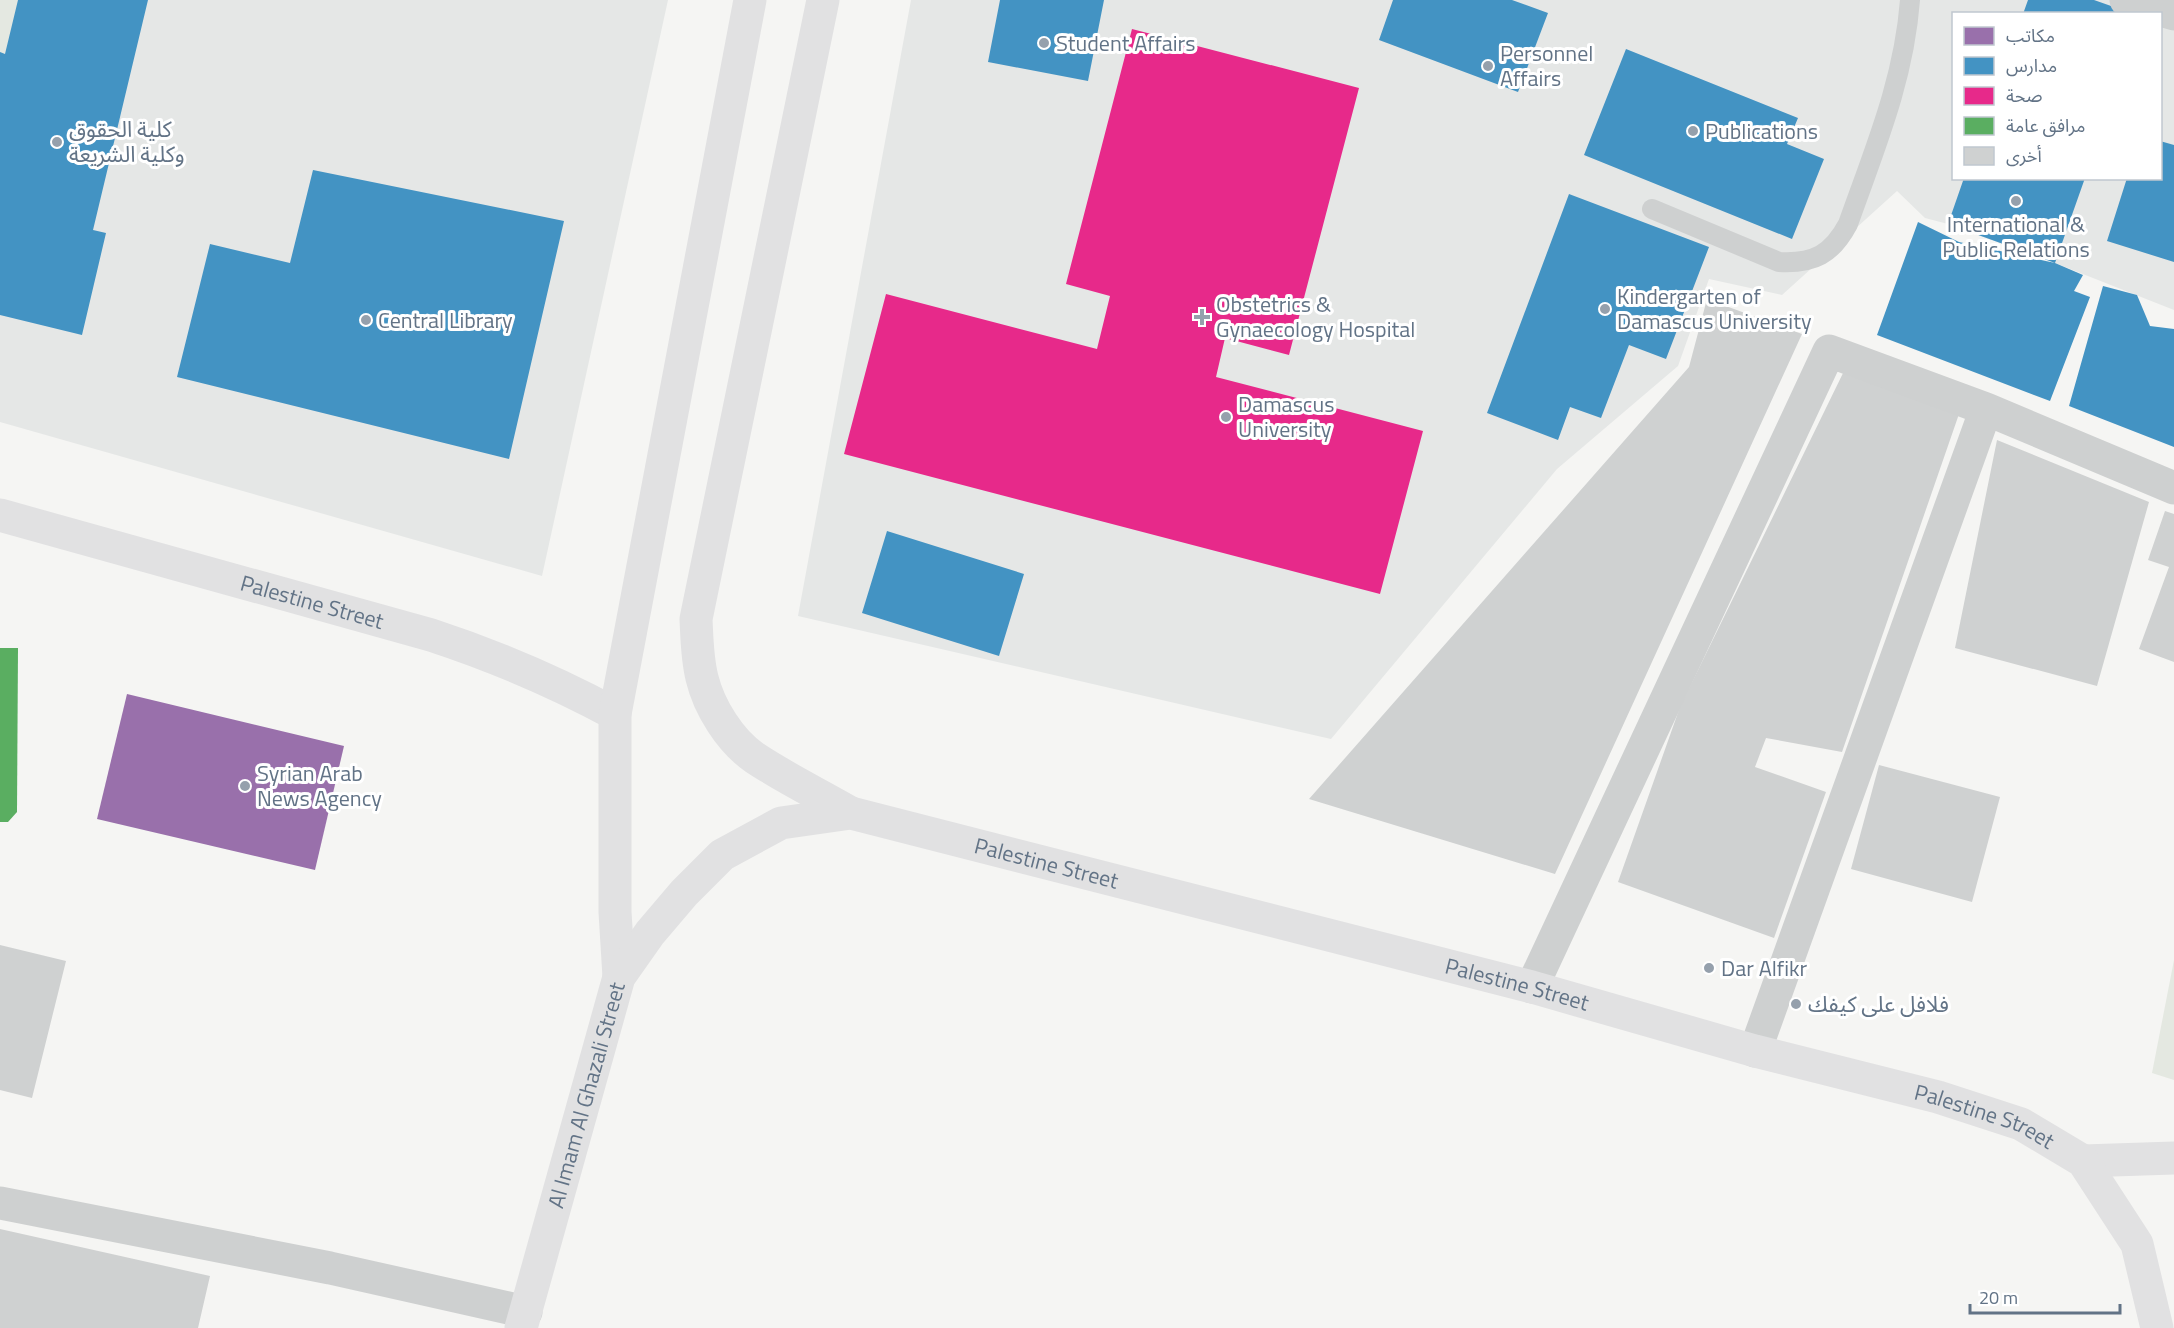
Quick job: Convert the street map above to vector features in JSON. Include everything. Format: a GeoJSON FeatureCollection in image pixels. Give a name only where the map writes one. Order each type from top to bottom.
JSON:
{"type":"FeatureCollection","features":[{"type":"Feature","properties":{"kind":"main road","name":"Al Imam Al Ghazali Street"},"geometry":{"type":"LineString","coordinates":[[524,1320],[619,977],[615,912],[615,714],[750,0]]}},
{"type":"Feature","properties":{"kind":"main road"},"geometry":{"type":"LineString","coordinates":[[823,0],[696,619],[697,650],[702,680],[714,709],[731,735],[753,757],[851,813]]}},
{"type":"Feature","properties":{"kind":"main road","name":"Palestine Street"},"geometry":{"type":"LineString","coordinates":[[0,515],[469,648],[544,678],[615,714]]}},
{"type":"Feature","properties":{"kind":"main road","name":"Palestine Street"},"geometry":{"type":"LineString","coordinates":[[851,813],[1532,987],[1755,1051],[1938,1097],[2021,1124],[2083,1161]]}},
{"type":"Feature","properties":{"kind":"main road"},"geometry":{"type":"LineString","coordinates":[[619,977],[650,933],[684,893],[722,855],[782,823],[851,813]]}},
{"type":"Feature","properties":{"kind":"main road"},"geometry":{"type":"LineString","coordinates":[[2083,1161],[2174,1158]]}},
{"type":"Feature","properties":{"kind":"main road"},"geometry":{"type":"LineString","coordinates":[[2083,1161],[2137,1244],[2157,1328]]}},
{"type":"Feature","properties":{"kind":"street"},"geometry":{"type":"LineString","coordinates":[[2126,0],[2174,14]]}},
{"type":"Feature","properties":{"kind":"street"},"geometry":{"type":"LineString","coordinates":[[1532,987],[1829,351],[1986,409],[2174,488]]}},
{"type":"Feature","properties":{"kind":"street"},"geometry":{"type":"LineString","coordinates":[[1755,1051],[1986,409]]}},
{"type":"Feature","properties":{"kind":"street"},"geometry":{"type":"LineString","coordinates":[[0,1203],[330,1268],[524,1320]]}},
{"type":"Feature","properties":{"kind":"lane"},"geometry":{"type":"LineString","coordinates":[[1652,209],[1779,262],[1797,263],[1814,259],[1828,251],[1840,239],[1848,224],[1897,86],[1904,53],[1910,0]]}},
{"type":"Feature","properties":{"kind":"shaded area"},"geometry":{"type":"Polygon","coordinates":[[[0,0],[668,0],[542,576],[0,422],[0,0]]]}},
{"type":"Feature","properties":{"kind":"shaded area"},"geometry":{"type":"Polygon","coordinates":[[[0,0],[18,0],[5,54],[0,52],[0,0]]]}},
{"type":"Feature","properties":{"kind":"shaded area","name":"Damascus University"},"geometry":{"type":"Polygon","coordinates":[[[911,0],[2174,0],[2174,310],[2055,263],[1948,224],[1925,218],[1897,191],[1782,295],[1709,279],[1678,366],[1557,469],[1331,739],[798,616],[911,0]]]}},
{"type":"Feature","properties":{"kind":"shaded area"},"geometry":{"type":"Polygon","coordinates":[[[2174,960],[2174,1080],[2152,1073],[2174,960]]]}},
{"type":"Feature","properties":{"kind":"building: مكاتب"},"geometry":{"type":"Polygon","coordinates":[[[127,694],[344,746],[315,870],[97,819],[127,694]]]}},
{"type":"Feature","properties":{"kind":"building: مدارس","name":"كلية الحقوق وكلية الشريعة"},"geometry":{"type":"Polygon","coordinates":[[[18,0],[148,0],[93,230],[106,233],[82,335],[0,315],[0,52],[5,54],[18,0]]]}},
{"type":"Feature","properties":{"kind":"building: مدارس","name":"Student Affairs"},"geometry":{"type":"Polygon","coordinates":[[[1000,0],[1104,0],[1088,81],[988,62],[1000,0]]]}},
{"type":"Feature","properties":{"kind":"building: مدارس","name":"Personnel Affairs"},"geometry":{"type":"Polygon","coordinates":[[[1393,0],[1512,0],[1548,13],[1518,92],[1379,40],[1393,0]]]}},
{"type":"Feature","properties":{"kind":"building: مدارس"},"geometry":{"type":"Polygon","coordinates":[[[2028,0],[2094,0],[2128,12],[2024,12],[2028,0]]]}},
{"type":"Feature","properties":{"kind":"building: مدارس","name":"Publications"},"geometry":{"type":"Polygon","coordinates":[[[1626,49],[1798,118],[1787,144],[1824,159],[1792,239],[1584,155],[1626,49]]]}},
{"type":"Feature","properties":{"kind":"building: مدارس"},"geometry":{"type":"Polygon","coordinates":[[[2162,142],[2174,145],[2174,262],[2107,241],[2126,180],[2162,180],[2162,142]]]}},
{"type":"Feature","properties":{"kind":"building: مدارس","name":"Central Library"},"geometry":{"type":"Polygon","coordinates":[[[313,170],[564,221],[509,459],[177,377],[210,244],[290,263],[313,170]]]}},
{"type":"Feature","properties":{"kind":"building: مدارس","name":"International & Public Relations"},"geometry":{"type":"Polygon","coordinates":[[[1963,180],[2084,180],[2055,263],[1948,224],[1963,180]]]}},
{"type":"Feature","properties":{"kind":"building: مدارس","name":"Kindergarten of Damascus University"},"geometry":{"type":"Polygon","coordinates":[[[1569,194],[1709,247],[1666,359],[1629,345],[1601,418],[1570,407],[1558,440],[1487,413],[1569,194]]]}},
{"type":"Feature","properties":{"kind":"building: مدارس"},"geometry":{"type":"Polygon","coordinates":[[[1918,222],[1959,242],[2055,263],[2083,275],[2074,291],[2090,297],[2050,401],[1877,335],[1918,222]]]}},
{"type":"Feature","properties":{"kind":"building: مدارس"},"geometry":{"type":"Polygon","coordinates":[[[2103,286],[2137,295],[2150,326],[2174,329],[2174,447],[2069,406],[2103,286]]]}},
{"type":"Feature","properties":{"kind":"building: مدارس"},"geometry":{"type":"Polygon","coordinates":[[[887,531],[1024,574],[999,656],[862,613],[887,531]]]}},
{"type":"Feature","properties":{"kind":"building: صحة","name":"Obstetrics & Gynaecology Hospital"},"geometry":{"type":"Polygon","coordinates":[[[1132,29],[1359,88],[1289,355],[1225,338],[1216,377],[1423,431],[1380,594],[844,454],[886,294],[1097,349],[1110,296],[1066,284],[1132,29]]]}},
{"type":"Feature","properties":{"kind":"building: مرافق عامة"},"geometry":{"type":"Polygon","coordinates":[[[0,648],[18,648],[17,812],[8,822],[0,822],[0,648]]]}},
{"type":"Feature","properties":{"kind":"building: أخرى"},"geometry":{"type":"Polygon","coordinates":[[[1707,299],[1802,334],[1555,874],[1309,799],[1689,367],[1707,299]]]}},
{"type":"Feature","properties":{"kind":"building: أخرى"},"geometry":{"type":"Polygon","coordinates":[[[1846,367],[1959,414],[1842,752],[1766,738],[1755,767],[1826,792],[1774,938],[1618,882],[1680,707],[1846,367]]]}},
{"type":"Feature","properties":{"kind":"building: أخرى"},"geometry":{"type":"Polygon","coordinates":[[[1997,440],[2149,502],[2097,686],[1955,648],[1997,440]]]}},
{"type":"Feature","properties":{"kind":"building: أخرى"},"geometry":{"type":"Polygon","coordinates":[[[2165,511],[2174,514],[2174,662],[2139,649],[2169,567],[2148,560],[2165,511]]]}},
{"type":"Feature","properties":{"kind":"building: أخرى"},"geometry":{"type":"Polygon","coordinates":[[[1879,765],[2000,797],[1972,902],[1851,869],[1879,765]]]}},
{"type":"Feature","properties":{"kind":"building: أخرى"},"geometry":{"type":"Polygon","coordinates":[[[0,945],[66,961],[32,1098],[0,1090],[0,945]]]}},
{"type":"Feature","properties":{"kind":"building: أخرى"},"geometry":{"type":"Polygon","coordinates":[[[0,1229],[210,1276],[198,1328],[0,1328],[0,1229]]]}},
{"type":"Feature","properties":{"kind":"place","name":"Student Affairs"},"geometry":{"type":"Point","coordinates":[1044,43]}},
{"type":"Feature","properties":{"kind":"place","name":"Personnel Affairs"},"geometry":{"type":"Point","coordinates":[1488,66]}},
{"type":"Feature","properties":{"kind":"place","name":"Publications"},"geometry":{"type":"Point","coordinates":[1693,131]}},
{"type":"Feature","properties":{"kind":"place","name":"كلية الحقوق وكلية الشريعة"},"geometry":{"type":"Point","coordinates":[57,142]}},
{"type":"Feature","properties":{"kind":"place","name":"International & Public Relations"},"geometry":{"type":"Point","coordinates":[2016,201]}},
{"type":"Feature","properties":{"kind":"place","name":"Kindergarten of Damascus University"},"geometry":{"type":"Point","coordinates":[1605,309]}},
{"type":"Feature","properties":{"kind":"place","name":"Obstetrics & Gynaecology Hospital"},"geometry":{"type":"Point","coordinates":[1202,317]}},
{"type":"Feature","properties":{"kind":"place","name":"Central Library"},"geometry":{"type":"Point","coordinates":[366,320]}},
{"type":"Feature","properties":{"kind":"place","name":"Damascus University"},"geometry":{"type":"Point","coordinates":[1226,417]}},
{"type":"Feature","properties":{"kind":"place","name":"Syrian Arab News Agency"},"geometry":{"type":"Point","coordinates":[245,786]}},
{"type":"Feature","properties":{"kind":"place","name":"Dar Alfikr"},"geometry":{"type":"Point","coordinates":[1709,968]}},
{"type":"Feature","properties":{"kind":"place","name":"فلافل على كيفك"},"geometry":{"type":"Point","coordinates":[1796,1004]}}]}
